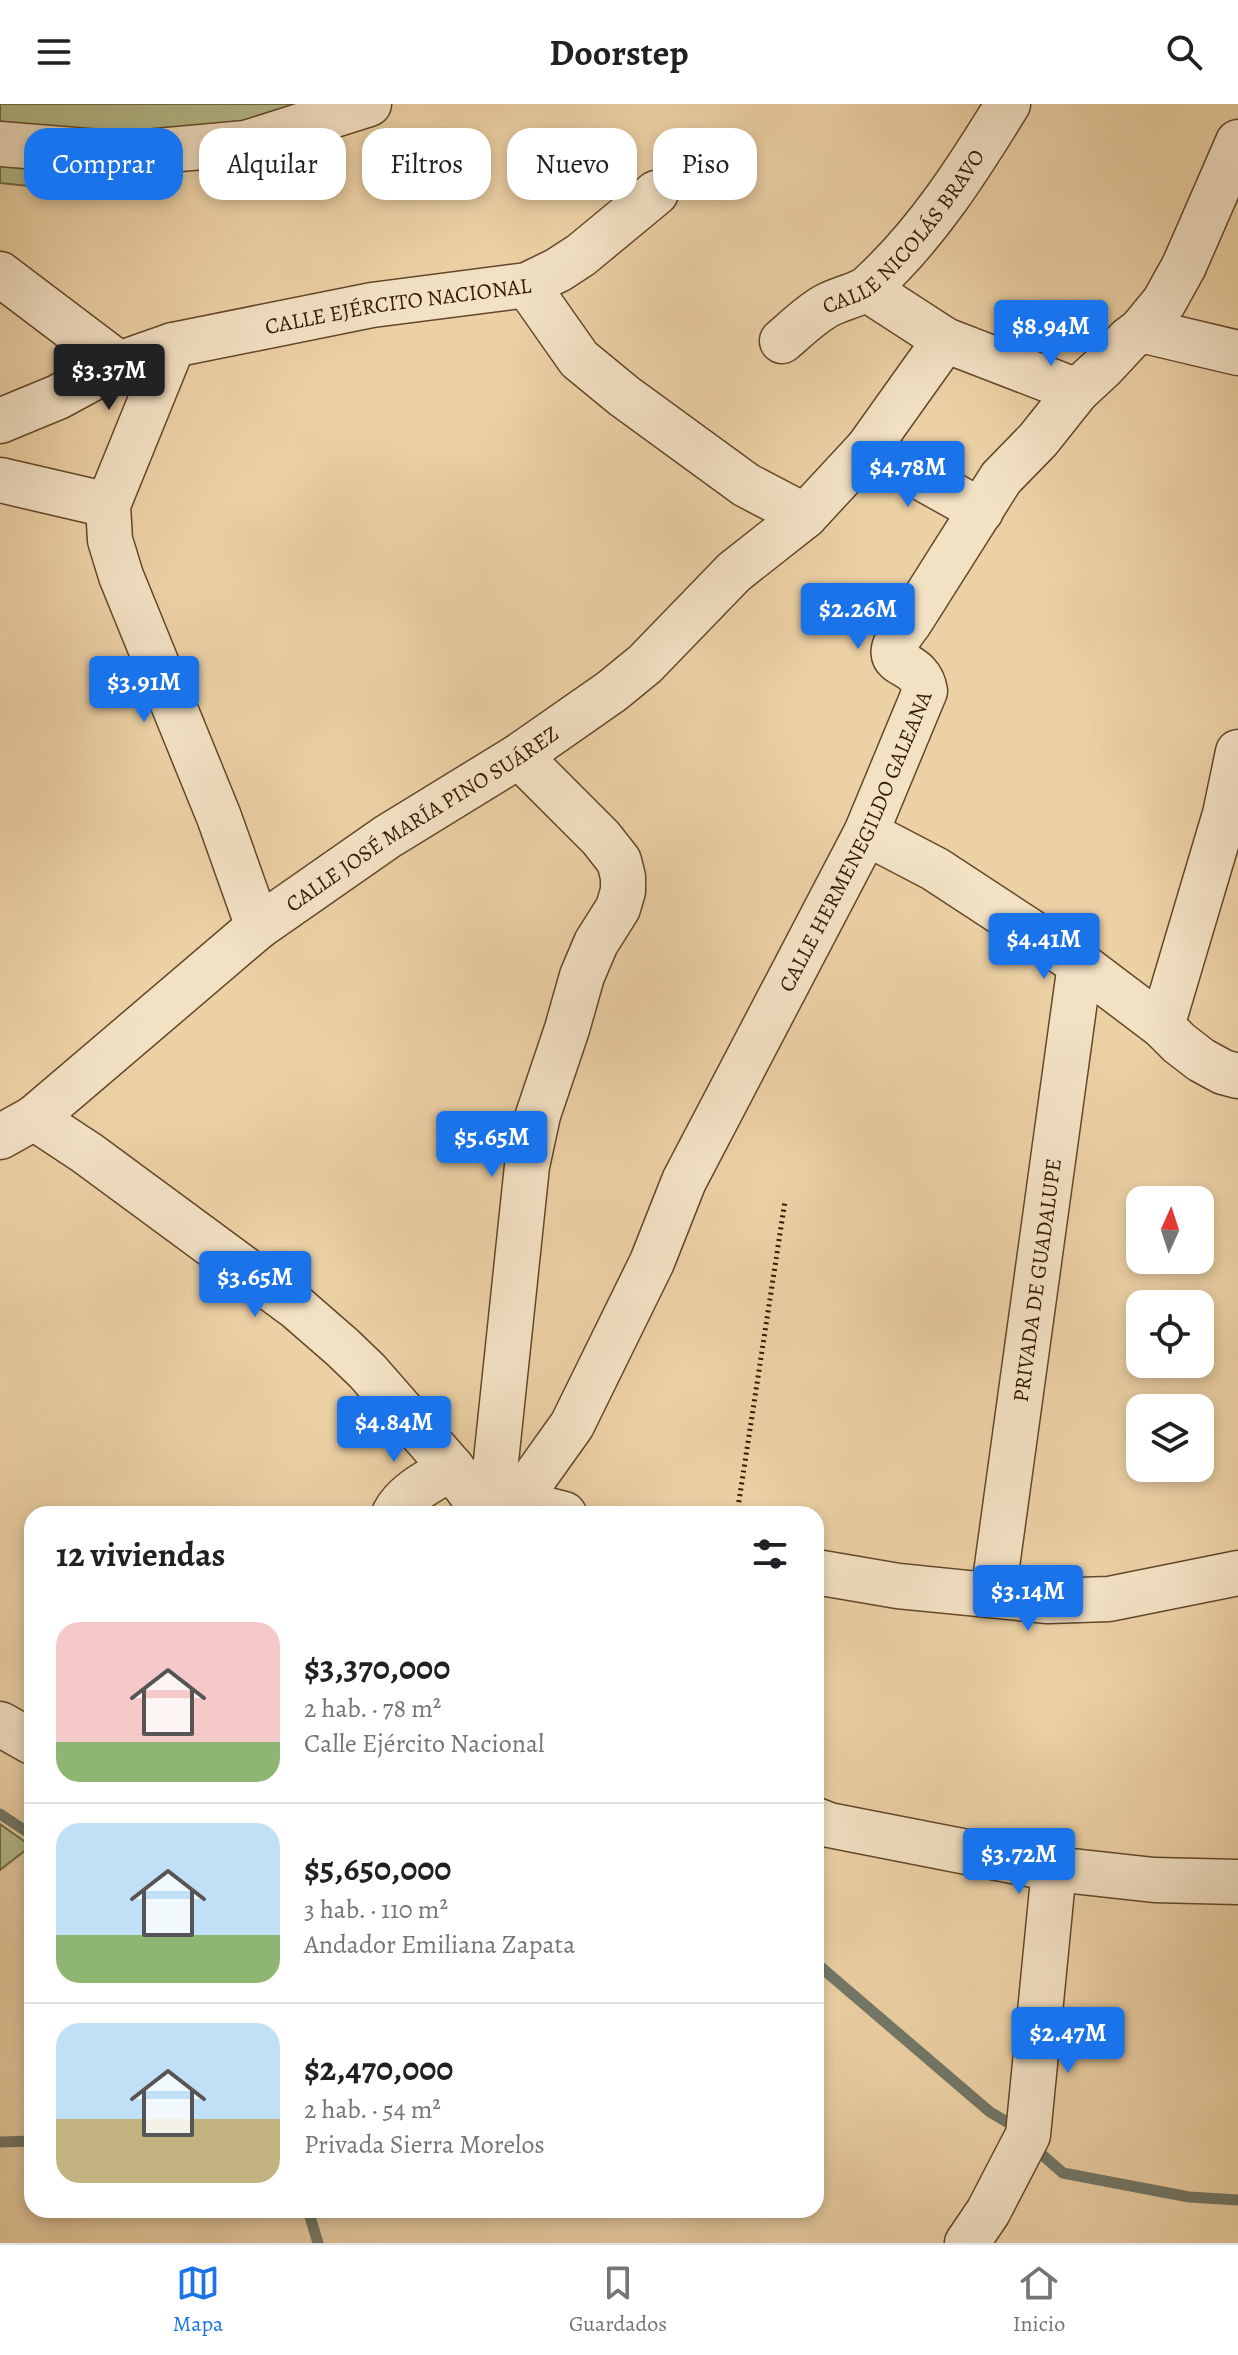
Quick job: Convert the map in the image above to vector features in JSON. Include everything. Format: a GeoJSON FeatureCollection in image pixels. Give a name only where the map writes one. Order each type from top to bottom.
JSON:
{"type":"FeatureCollection","features":[{"type":"Feature","properties":{"kind":"street"},"geometry":{"type":"LineString","coordinates":[[0,144],[111,153],[246,143],[369,104]]}},
{"type":"Feature","properties":{"kind":"street","name":"CALLE NICOLÁS BRAVO"},"geometry":{"type":"LineString","coordinates":[[782,341],[824,307],[844,296],[868,290],[928,224],[1008,104]]}},
{"type":"Feature","properties":{"kind":"street","name":"CALLE HERMENEGILDO GALEANA"},"geometry":{"type":"LineString","coordinates":[[499,1506],[572,1425],[652,1262],[684,1181],[866,833],[925,691],[919,676],[896,659],[893,645],[1001,478],[1038,440],[1077,391],[1141,330],[1164,302],[1184,266],[1238,142]]}},
{"type":"Feature","properties":{"kind":"street"},"geometry":{"type":"LineString","coordinates":[[527,285],[581,255],[653,195]]}},
{"type":"Feature","properties":{"kind":"street"},"geometry":{"type":"LineString","coordinates":[[0,274],[119,364]]}},
{"type":"Feature","properties":{"kind":"street","name":"CALLE EJÉRCITO NACIONAL"},"geometry":{"type":"LineString","coordinates":[[0,421],[58,397],[119,364],[173,345],[372,305],[527,285],[579,359],[624,396],[746,485],[805,516]]}},
{"type":"Feature","properties":{"kind":"street"},"geometry":{"type":"LineString","coordinates":[[868,290],[945,340],[1077,391]]}},
{"type":"Feature","properties":{"kind":"street"},"geometry":{"type":"LineString","coordinates":[[1141,330],[1238,353]]}},
{"type":"Feature","properties":{"kind":"street","name":"CALLE JOSÉ MARÍA PINO SUÁREZ"},"geometry":{"type":"LineString","coordinates":[[17,1128],[258,927],[387,837],[519,756],[645,664],[734,572],[805,516],[868,448],[945,340]]}},
{"type":"Feature","properties":{"kind":"street"},"geometry":{"type":"LineString","coordinates":[[173,345],[108,505],[110,540],[121,576],[219,817],[258,927]]}},
{"type":"Feature","properties":{"kind":"street"},"geometry":{"type":"LineString","coordinates":[[868,448],[981,511]]}},
{"type":"Feature","properties":{"kind":"street"},"geometry":{"type":"LineString","coordinates":[[0,480],[108,505]]}},
{"type":"Feature","properties":{"kind":"street"},"geometry":{"type":"LineString","coordinates":[[1162,1026],[1232,816],[1238,752]]}},
{"type":"Feature","properties":{"kind":"street"},"geometry":{"type":"LineString","coordinates":[[496,1506],[496,1461],[527,1166],[538,1115],[582,976],[596,943],[618,908],[623,891],[619,861],[601,838],[519,756]]}},
{"type":"Feature","properties":{"kind":"street"},"geometry":{"type":"LineString","coordinates":[[866,833],[935,869],[1080,964],[1201,1060],[1238,1076]]}},
{"type":"Feature","properties":{"kind":"street","name":"PRIVADA DE GUADALUPE"},"geometry":{"type":"LineString","coordinates":[[993,1595],[1080,964]]}},
{"type":"Feature","properties":{"kind":"street"},"geometry":{"type":"LineString","coordinates":[[17,1128],[87,1153],[296,1307],[367,1371],[452,1468],[493,1506]]}},
{"type":"Feature","properties":{"kind":"street"},"geometry":{"type":"LineString","coordinates":[[399,1506],[413,1493],[452,1468]]}},
{"type":"Feature","properties":{"kind":"street"},"geometry":{"type":"LineString","coordinates":[[824,1573],[898,1586],[1048,1601],[1109,1599],[1238,1573]]}},
{"type":"Feature","properties":{"kind":"street"},"geometry":{"type":"LineString","coordinates":[[0,1724],[24,1738]]}},
{"type":"Feature","properties":{"kind":"street"},"geometry":{"type":"LineString","coordinates":[[824,1823],[1054,1869],[1154,1880],[1238,1882]]}},
{"type":"Feature","properties":{"kind":"street"},"geometry":{"type":"LineString","coordinates":[[967,2243],[988,2212],[1028,2135],[1054,1869]]}},
{"type":"Feature","properties":{"kind":"path"},"geometry":{"type":"LineString","coordinates":[[738,1506],[785,1201]]}},
{"type":"Feature","properties":{"kind":"green space"},"geometry":{"type":"Polygon","coordinates":[[[0,104],[324,104],[304,119],[283,128],[199,128],[199,164],[183,170],[183,128],[24,128],[24,186],[0,183],[0,104]]]}},
{"type":"Feature","properties":{"kind":"green space"},"geometry":{"type":"Polygon","coordinates":[[[0,1824],[24,1841],[24,1851],[0,1870],[0,1824]]]}},
{"type":"Feature","properties":{"kind":"waterway"},"geometry":{"type":"LineString","coordinates":[[0,1814],[24,1830]]}},
{"type":"Feature","properties":{"kind":"waterway"},"geometry":{"type":"LineString","coordinates":[[824,1970],[990,2112],[1019,2129]]}},
{"type":"Feature","properties":{"kind":"waterway"},"geometry":{"type":"LineString","coordinates":[[0,2142],[24,2141]]}},
{"type":"Feature","properties":{"kind":"waterway"},"geometry":{"type":"LineString","coordinates":[[1034,2144],[1063,2173],[1189,2197],[1238,2200]]}},
{"type":"Feature","properties":{"kind":"waterway"},"geometry":{"type":"LineString","coordinates":[[310,2218],[318,2243]]}}]}
